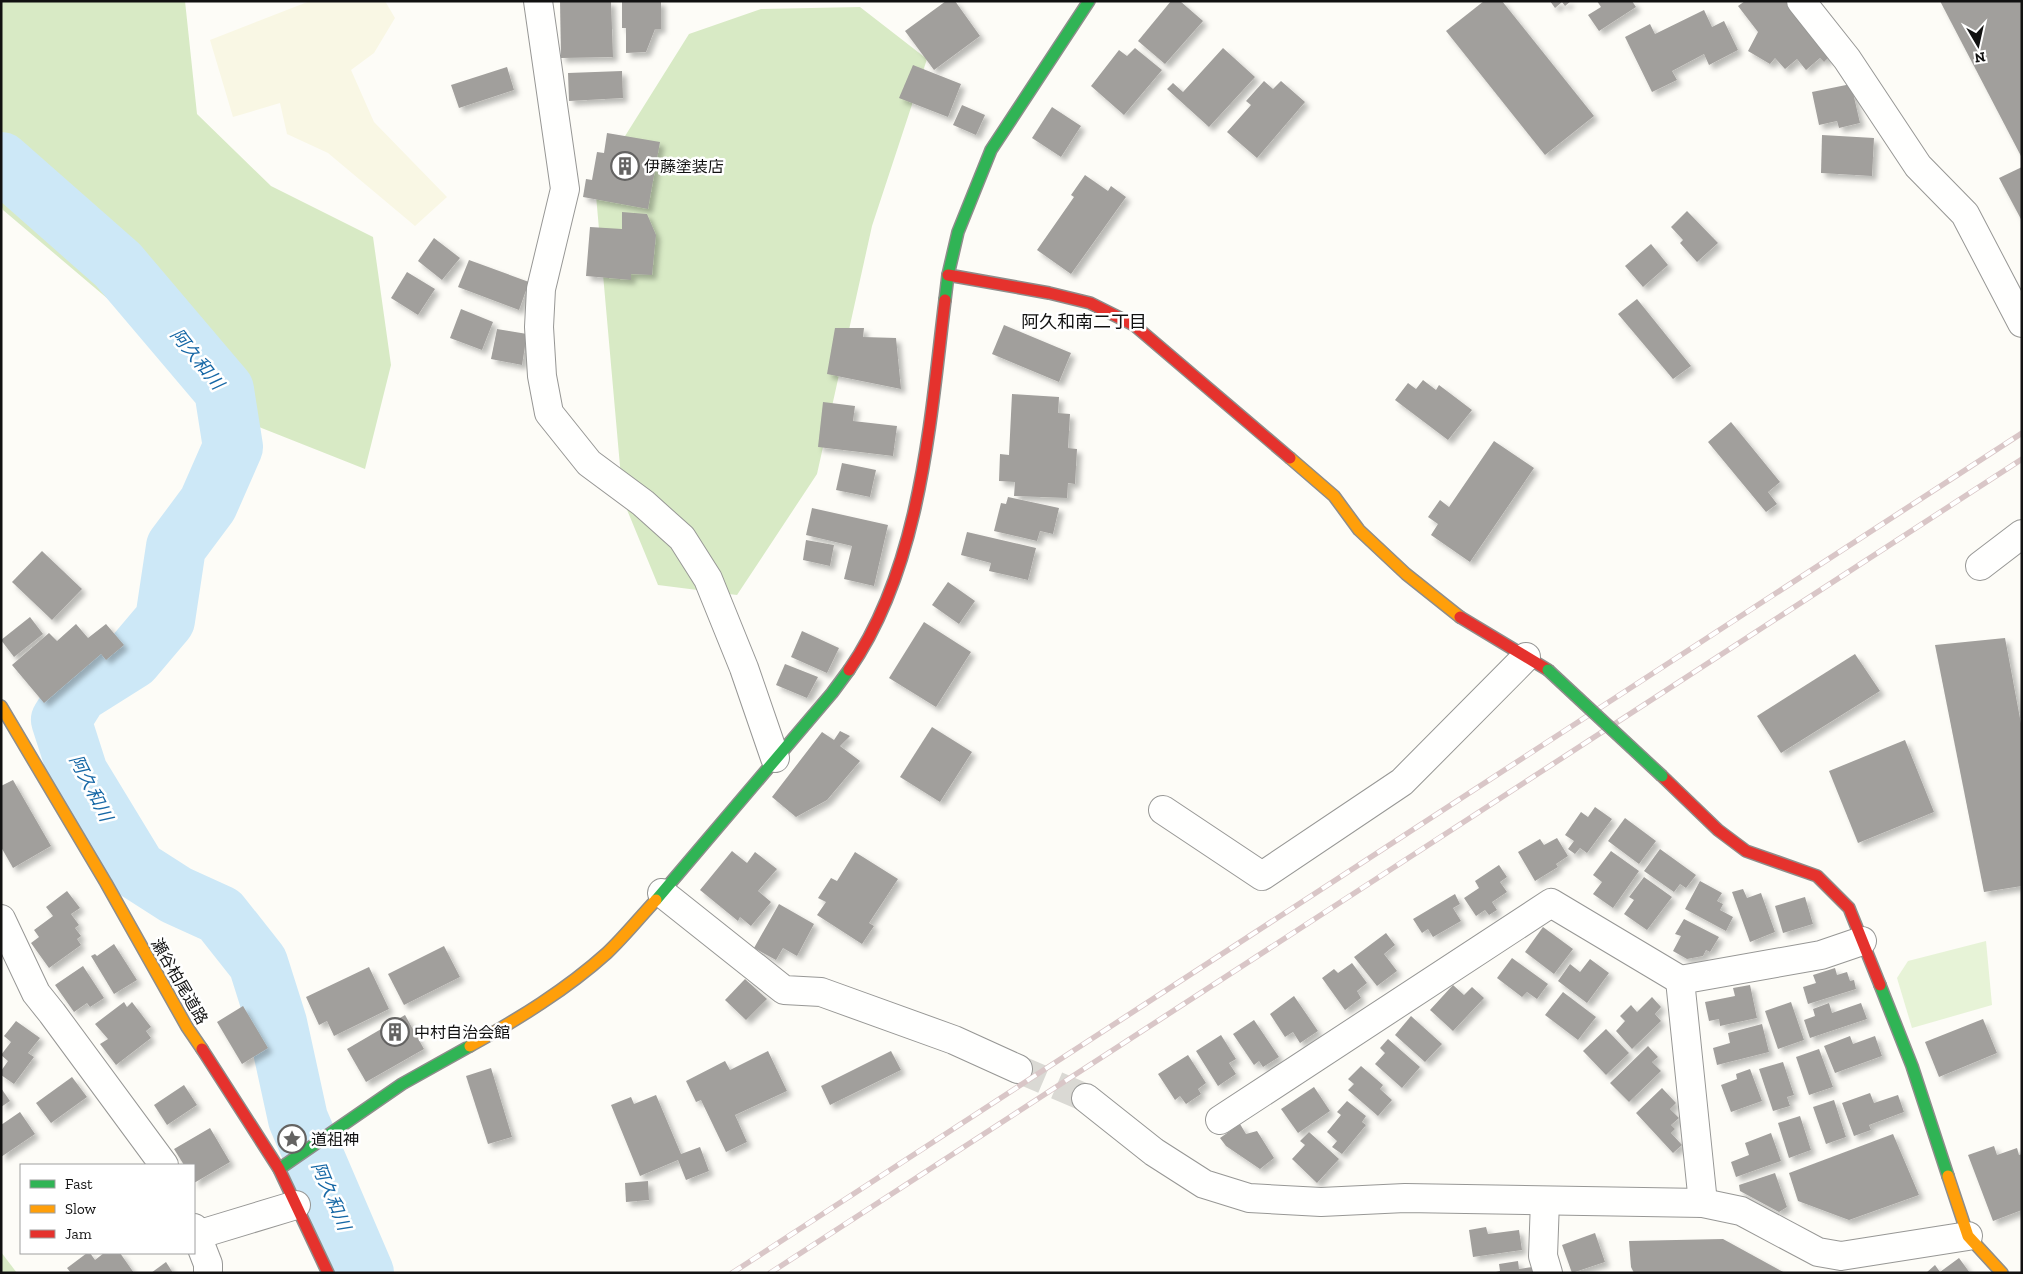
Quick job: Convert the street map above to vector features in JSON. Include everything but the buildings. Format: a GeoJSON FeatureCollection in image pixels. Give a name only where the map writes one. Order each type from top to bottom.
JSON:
{"type":"FeatureCollection","features":[{"type":"Feature","properties":{"kind":"street"},"geometry":{"type":"LineString","coordinates":[[538,1],[565,189],[541,288],[539,327],[542,376],[550,413],[589,463],[643,503],[682,538],[708,579],[744,668],[775,758]]}},
{"type":"Feature","properties":{"kind":"street"},"geometry":{"type":"LineString","coordinates":[[279,1169],[402,1084],[506,1026],[554,994],[607,953],[662,893],[837,686],[863,649],[886,598],[911,525],[926,451],[948,275],[958,232],[991,150],[1089,1]]}},
{"type":"Feature","properties":{"kind":"street"},"geometry":{"type":"LineString","coordinates":[[1801,1],[1847,59],[1918,166],[1965,214],[2022,323]]}},
{"type":"Feature","properties":{"kind":"street"},"geometry":{"type":"LineString","coordinates":[[948,275],[1049,293],[1090,303],[1134,325],[1334,496],[1359,530],[1406,574],[1454,613],[1537,664],[1662,776],[1718,830],[1746,851],[1817,876],[1849,908],[1912,1066],[1968,1236],[2002,1273]]}},
{"type":"Feature","properties":{"kind":"street"},"geometry":{"type":"LineString","coordinates":[[1980,566],[2022,534]]}},
{"type":"Feature","properties":{"kind":"street"},"geometry":{"type":"LineString","coordinates":[[1163,810],[1262,876],[1402,782],[1537,664]]}},
{"type":"Feature","properties":{"kind":"street","name":"瀬谷柏尾道路"},"geometry":{"type":"LineString","coordinates":[[1,706],[106,883],[187,1027],[279,1169],[328,1273]]}},
{"type":"Feature","properties":{"kind":"street"},"geometry":{"type":"LineString","coordinates":[[662,893],[784,990],[821,992],[954,1040],[1018,1069]]}},
{"type":"Feature","properties":{"kind":"street"},"geometry":{"type":"LineString","coordinates":[[1220,1120],[1551,903],[1680,980],[1821,955],[1862,941]]}},
{"type":"Feature","properties":{"kind":"street"},"geometry":{"type":"LineString","coordinates":[[1,919],[36,993],[163,1164]]}},
{"type":"Feature","properties":{"kind":"street"},"geometry":{"type":"LineString","coordinates":[[1680,980],[1703,1203]]}},
{"type":"Feature","properties":{"kind":"street"},"geometry":{"type":"LineString","coordinates":[[1086,1098],[1154,1152],[1204,1184],[1249,1198],[1321,1202],[1405,1198],[1703,1203],[1741,1211],[1818,1252],[1841,1256],[1968,1236]]}},
{"type":"Feature","properties":{"kind":"street"},"geometry":{"type":"LineString","coordinates":[[1545,1201],[1543,1256],[1548,1273]]}},
{"type":"Feature","properties":{"kind":"street"},"geometry":{"type":"LineString","coordinates":[[208,1273],[208,1264],[195,1231],[296,1205]]}},
{"type":"Feature","properties":{"kind":"shaded area"},"geometry":{"type":"Polygon","coordinates":[[[310,1],[385,1],[395,18],[374,53],[351,70],[374,122],[447,197],[415,226],[328,153],[287,134],[280,103],[233,117],[210,40],[310,1]]]}},
{"type":"Feature","properties":{"kind":"green space"},"geometry":{"type":"Polygon","coordinates":[[[1,1],[185,1],[197,114],[271,186],[373,237],[391,365],[365,469],[259,427],[3,210],[1,204],[1,1]]]}},
{"type":"Feature","properties":{"kind":"green space"},"geometry":{"type":"Polygon","coordinates":[[[860,7],[927,59],[872,226],[817,474],[737,595],[658,585],[623,500],[595,184],[689,34],[761,9],[860,7]]]}},
{"type":"Feature","properties":{"kind":"green space"},"geometry":{"type":"Polygon","coordinates":[[[1986,941],[1992,1005],[1912,1028],[1897,978],[1908,961],[1986,941]]]}},
{"type":"Feature","properties":{"kind":"green space"},"geometry":{"type":"Polygon","coordinates":[[[1,1252],[17,1273],[1,1273],[1,1252]]]}},
{"type":"Feature","properties":{"kind":"waterway","name":"阿久和川"},"geometry":{"type":"LineString","coordinates":[[1,162],[118,265],[224,390],[233,447],[208,504],[176,547],[165,620],[132,659],[78,693],[61,720],[78,773],[137,870],[176,895],[220,915],[258,963],[277,1023],[298,1119],[364,1273]]}},
{"type":"Feature","properties":{"kind":"tunnel"},"geometry":{"type":"LineString","coordinates":[[1018,1069],[1086,1098]]}},
{"type":"Feature","properties":{"kind":"railway"},"geometry":{"type":"LineString","coordinates":[[732,1273],[2022,433]]}},
{"type":"Feature","properties":{"kind":"railway"},"geometry":{"type":"LineString","coordinates":[[770,1273],[2022,459]]}},
{"type":"Feature","properties":{"kind":"traffic: fast"},"geometry":{"type":"LineString","coordinates":[[945,300],[948,275],[958,232],[991,150],[1089,1]]}},
{"type":"Feature","properties":{"kind":"traffic: fast"},"geometry":{"type":"LineString","coordinates":[[656,900],[832,693],[849,670]]}},
{"type":"Feature","properties":{"kind":"traffic: fast"},"geometry":{"type":"LineString","coordinates":[[1548,670],[1662,776]]}},
{"type":"Feature","properties":{"kind":"traffic: fast"},"geometry":{"type":"LineString","coordinates":[[1880,985],[1912,1066],[1948,1176]]}},
{"type":"Feature","properties":{"kind":"traffic: fast"},"geometry":{"type":"LineString","coordinates":[[279,1169],[402,1084],[470,1046]]}},
{"type":"Feature","properties":{"kind":"traffic: slow"},"geometry":{"type":"LineString","coordinates":[[1290,458],[1334,496],[1359,530],[1406,574],[1460,617]]}},
{"type":"Feature","properties":{"kind":"traffic: slow"},"geometry":{"type":"LineString","coordinates":[[1,706],[106,883],[187,1027],[202,1049]]}},
{"type":"Feature","properties":{"kind":"traffic: slow"},"geometry":{"type":"LineString","coordinates":[[470,1046],[558,992],[591,967],[613,947],[656,900]]}},
{"type":"Feature","properties":{"kind":"traffic: slow"},"geometry":{"type":"LineString","coordinates":[[1948,1176],[1968,1236],[2002,1273]]}},
{"type":"Feature","properties":{"kind":"traffic: jam"},"geometry":{"type":"LineString","coordinates":[[948,275],[1049,293],[1090,303],[1134,325],[1290,458]]}},
{"type":"Feature","properties":{"kind":"traffic: jam"},"geometry":{"type":"LineString","coordinates":[[849,670],[873,629],[892,585],[907,539],[927,443],[945,300]]}},
{"type":"Feature","properties":{"kind":"traffic: jam"},"geometry":{"type":"LineString","coordinates":[[1460,617],[1548,670]]}},
{"type":"Feature","properties":{"kind":"traffic: jam"},"geometry":{"type":"LineString","coordinates":[[1662,776],[1718,830],[1746,851],[1817,876],[1849,908],[1880,985]]}},
{"type":"Feature","properties":{"kind":"traffic: jam"},"geometry":{"type":"LineString","coordinates":[[202,1049],[279,1169],[328,1273]]}},
{"type":"Feature","properties":{"kind":"place","name":"伊藤塗装店"},"geometry":{"type":"Point","coordinates":[625,166]}},
{"type":"Feature","properties":{"kind":"place","name":"中村自治会館"},"geometry":{"type":"Point","coordinates":[395,1032]}},
{"type":"Feature","properties":{"kind":"place","name":"道祖神"},"geometry":{"type":"Point","coordinates":[292,1139]}},
{"type":"Feature","properties":{"kind":"district","name":"阿久和南二丁目"},"geometry":{"type":"Point","coordinates":[1084,322]}}]}
